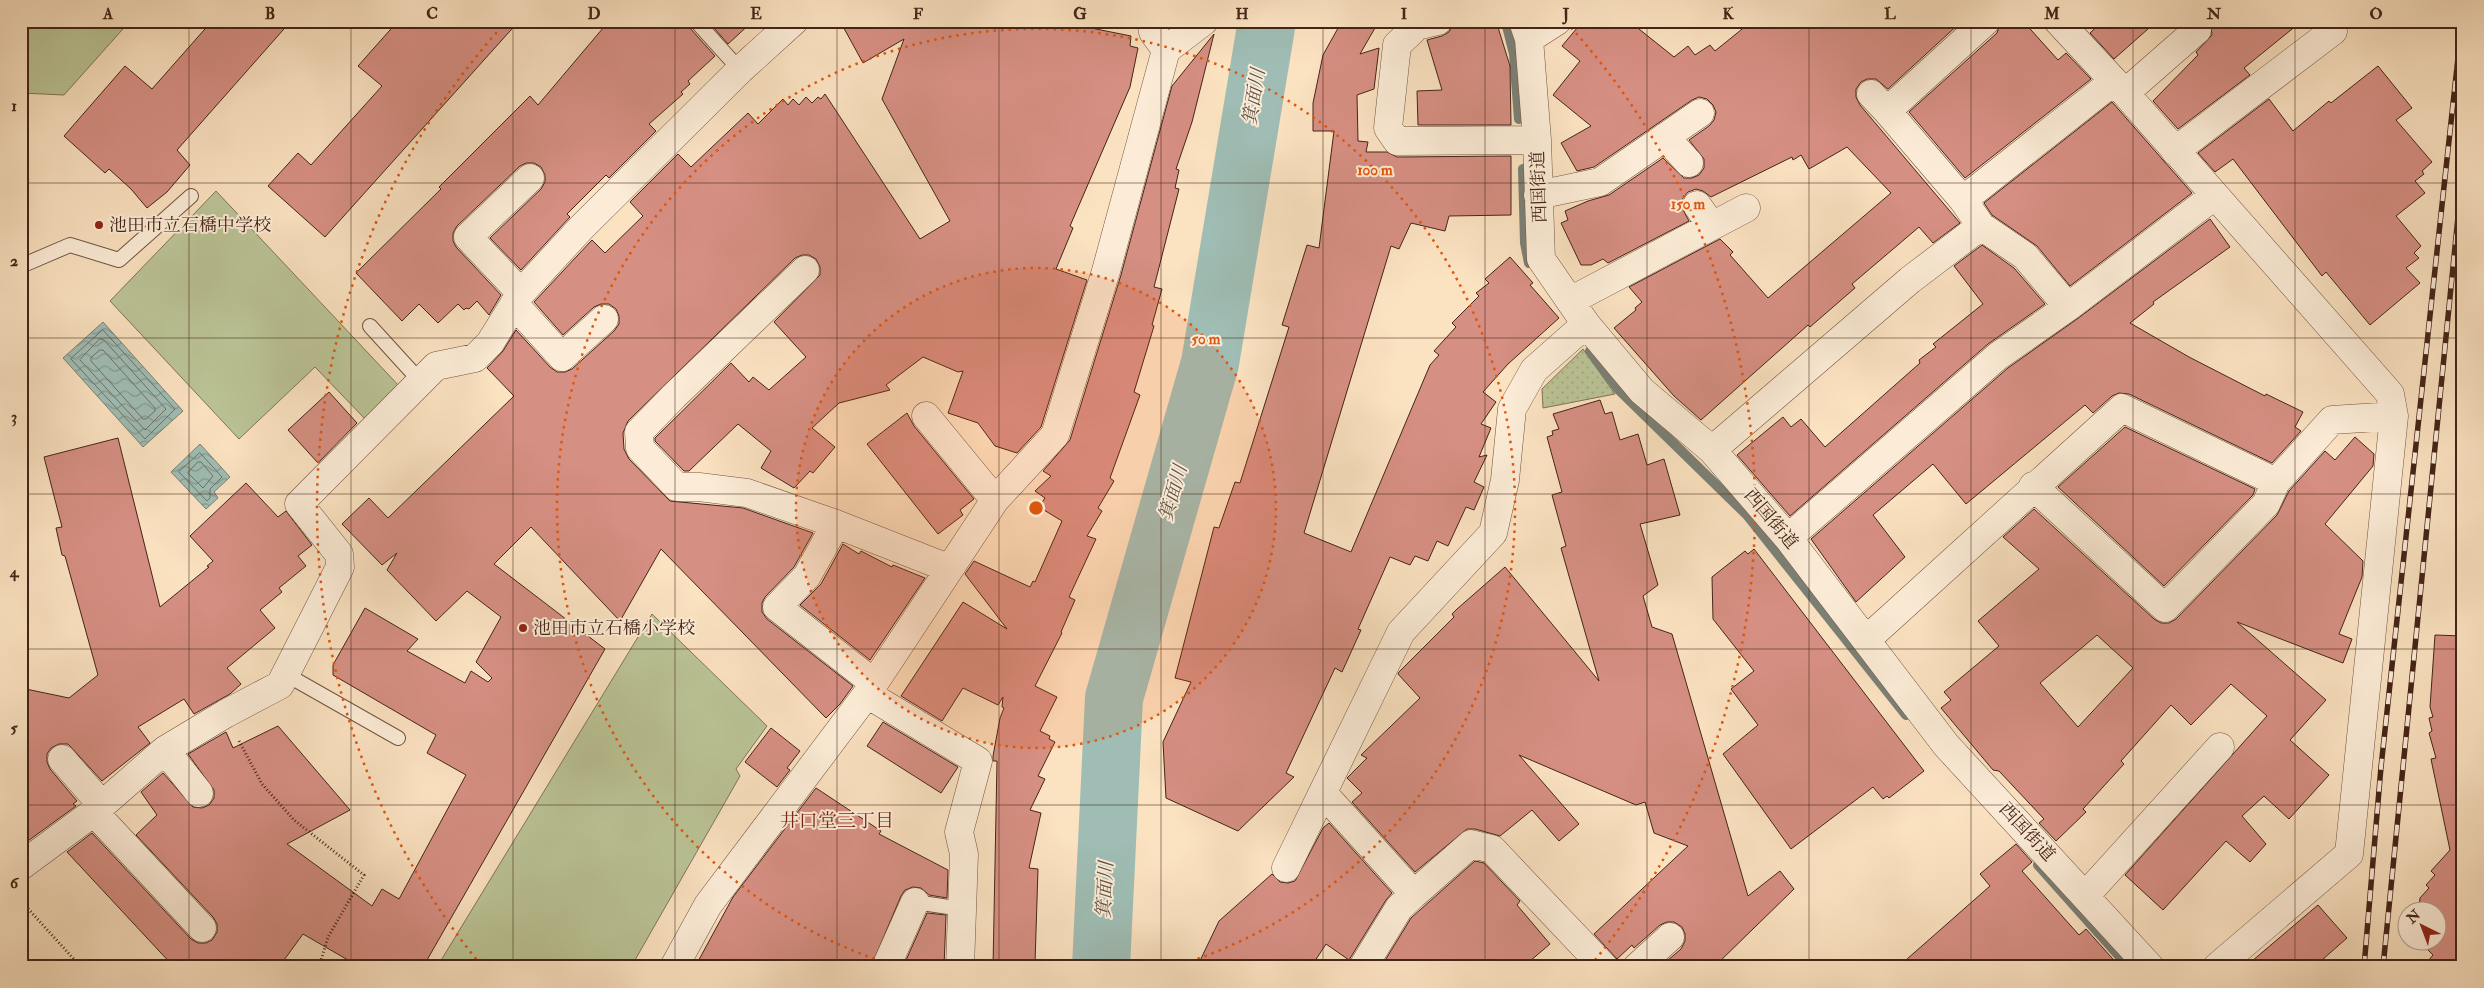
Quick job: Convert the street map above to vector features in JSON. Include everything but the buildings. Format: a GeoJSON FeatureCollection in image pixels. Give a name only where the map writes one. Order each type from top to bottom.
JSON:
{"type":"FeatureCollection","features":[{"type":"Feature","properties":{"kind":"street"},"geometry":{"type":"LineString","coordinates":[[21,866],[98,808],[165,750],[225,714],[280,685],[287,675],[340,567],[339,554],[299,504],[436,366],[475,358],[490,343],[518,299],[582,227],[740,70],[794,21]]}},
{"type":"Feature","properties":{"kind":"street"},"geometry":{"type":"LineString","coordinates":[[1150,21],[1153,32],[1166,50]]}},
{"type":"Feature","properties":{"kind":"street"},"geometry":{"type":"LineString","coordinates":[[1438,21],[1417,26],[1397,45],[1388,128],[1397,141],[1537,140]]}},
{"type":"Feature","properties":{"kind":"street"},"geometry":{"type":"LineString","coordinates":[[1526,30],[1557,21]]}},
{"type":"Feature","properties":{"kind":"street"},"geometry":{"type":"LineString","coordinates":[[1986,21],[1879,103],[1963,200],[1981,226],[2025,256],[2068,307]]}},
{"type":"Feature","properties":{"kind":"street"},"geometry":{"type":"LineString","coordinates":[[2058,21],[2119,87],[2390,394],[2394,416],[2349,854],[2217,967]]}},
{"type":"Feature","properties":{"kind":"street"},"geometry":{"type":"LineString","coordinates":[[674,967],[708,905],[871,689],[994,500],[1055,435],[1108,262],[1166,50],[1201,23]]}},
{"type":"Feature","properties":{"kind":"street","name":"西国街道"},"geometry":{"type":"LineString","coordinates":[[1526,30],[1537,140],[1541,259],[1586,324],[1642,391],[1712,450],[1788,538],[1946,745],[2086,895],[2150,967]]}},
{"type":"Feature","properties":{"kind":"street"},"geometry":{"type":"LineString","coordinates":[[1963,200],[2197,30]]}},
{"type":"Feature","properties":{"kind":"street"},"geometry":{"type":"LineString","coordinates":[[2175,151],[2333,31]]}},
{"type":"Feature","properties":{"kind":"street"},"geometry":{"type":"LineString","coordinates":[[1538,195],[1600,182],[1700,113]]}},
{"type":"Feature","properties":{"kind":"street"},"geometry":{"type":"LineString","coordinates":[[1665,137],[1689,164]]}},
{"type":"Feature","properties":{"kind":"street"},"geometry":{"type":"LineString","coordinates":[[530,178],[468,237],[562,357],[604,319]]}},
{"type":"Feature","properties":{"kind":"street"},"geometry":{"type":"LineString","coordinates":[[1788,538],[1998,356],[2068,307],[2214,196]]}},
{"type":"Feature","properties":{"kind":"street"},"geometry":{"type":"LineString","coordinates":[[1570,301],[1705,216],[1746,208]]}},
{"type":"Feature","properties":{"kind":"street"},"geometry":{"type":"LineString","coordinates":[[1712,450],[1910,280],[1981,226]]}},
{"type":"Feature","properties":{"kind":"street"},"geometry":{"type":"LineString","coordinates":[[805,270],[645,426],[640,432],[640,448],[677,487],[699,487],[747,493],[836,524],[948,568]]}},
{"type":"Feature","properties":{"kind":"street"},"geometry":{"type":"LineString","coordinates":[[1286,868],[1401,632],[1493,533],[1505,480],[1512,409],[1525,385],[1534,370],[1586,324]]}},
{"type":"Feature","properties":{"kind":"street"},"geometry":{"type":"LineString","coordinates":[[1866,640],[2033,486],[2122,408],[2276,482]]}},
{"type":"Feature","properties":{"kind":"street"},"geometry":{"type":"LineString","coordinates":[[926,416],[994,500]]}},
{"type":"Feature","properties":{"kind":"street"},"geometry":{"type":"LineString","coordinates":[[2033,486],[2165,608],[2266,504],[2276,482],[2332,420],[2394,416]]}},
{"type":"Feature","properties":{"kind":"street"},"geometry":{"type":"LineString","coordinates":[[836,524],[806,576],[777,606],[871,689],[978,761],[959,832],[964,854],[960,967]]}},
{"type":"Feature","properties":{"kind":"street"},"geometry":{"type":"LineString","coordinates":[[2086,895],[2220,747]]}},
{"type":"Feature","properties":{"kind":"street"},"geometry":{"type":"LineString","coordinates":[[165,750],[199,794]]}},
{"type":"Feature","properties":{"kind":"street"},"geometry":{"type":"LineString","coordinates":[[62,759],[98,808],[202,928]]}},
{"type":"Feature","properties":{"kind":"street"},"geometry":{"type":"LineString","coordinates":[[1323,793],[1414,894]]}},
{"type":"Feature","properties":{"kind":"street"},"geometry":{"type":"LineString","coordinates":[[1363,967],[1398,908],[1471,844],[1492,849],[1604,967]]}},
{"type":"Feature","properties":{"kind":"street"},"geometry":{"type":"LineString","coordinates":[[886,967],[915,902]]}},
{"type":"Feature","properties":{"kind":"street"},"geometry":{"type":"LineString","coordinates":[[1637,967],[1670,937]]}},
{"type":"Feature","properties":{"kind":"lane"},"geometry":{"type":"LineString","coordinates":[[696,21],[740,70]]}},
{"type":"Feature","properties":{"kind":"lane"},"geometry":{"type":"LineString","coordinates":[[21,266],[70,244],[119,260],[191,196]]}},
{"type":"Feature","properties":{"kind":"lane"},"geometry":{"type":"LineString","coordinates":[[370,326],[421,382]]}},
{"type":"Feature","properties":{"kind":"lane"},"geometry":{"type":"LineString","coordinates":[[287,675],[398,738]]}},
{"type":"Feature","properties":{"kind":"lane"},"geometry":{"type":"LineString","coordinates":[[915,902],[962,909]]}},
{"type":"Feature","properties":{"kind":"path"},"geometry":{"type":"LineString","coordinates":[[225,714],[262,784],[294,820],[364,875],[328,937],[319,967]]}},
{"type":"Feature","properties":{"kind":"path"},"geometry":{"type":"LineString","coordinates":[[21,902],[81,967]]}},
{"type":"Feature","properties":{"kind":"green space"},"geometry":{"type":"Polygon","coordinates":[[[21,21],[130,21],[64,95],[21,93],[21,21]]]}},
{"type":"Feature","properties":{"kind":"green space"},"geometry":{"type":"Polygon","coordinates":[[[216,191],[400,387],[366,420],[315,367],[239,439],[110,301],[216,191]]]}},
{"type":"Feature","properties":{"kind":"green space"},"geometry":{"type":"Polygon","coordinates":[[[1583,349],[1615,394],[1543,408],[1542,389],[1583,349]]]}},
{"type":"Feature","properties":{"kind":"green space"},"geometry":{"type":"Polygon","coordinates":[[[652,614],[767,726],[736,769],[740,776],[631,967],[448,967],[440,962],[652,614]]]}},
{"type":"Feature","properties":{"kind":"water"},"geometry":{"type":"Polygon","coordinates":[[[103,322],[183,411],[143,447],[63,358],[103,322]]]}},
{"type":"Feature","properties":{"kind":"water"},"geometry":{"type":"Polygon","coordinates":[[[200,444],[230,477],[214,492],[218,498],[206,509],[171,472],[200,444]]]}},
{"type":"Feature","properties":{"kind":"waterway","name":"箕面川"},"geometry":{"type":"LineString","coordinates":[[1101,967],[1114,698],[1210,363],[1267,21]]}},
{"type":"Feature","properties":{"kind":"waterway"},"geometry":{"type":"LineString","coordinates":[[1506,22],[1514,54],[1519,119]]}},
{"type":"Feature","properties":{"kind":"waterway"},"geometry":{"type":"LineString","coordinates":[[1523,169],[1525,243],[1529,263]]}},
{"type":"Feature","properties":{"kind":"waterway"},"geometry":{"type":"LineString","coordinates":[[1590,351],[1619,390],[1747,515],[1906,715]]}},
{"type":"Feature","properties":{"kind":"waterway"},"geometry":{"type":"LineString","coordinates":[[2038,865],[2129,967]]}},
{"type":"Feature","properties":{"kind":"railway"},"geometry":{"type":"LineString","coordinates":[[2364,967],[2381,767],[2462,21]]}},
{"type":"Feature","properties":{"kind":"railway"},"geometry":{"type":"LineString","coordinates":[[2383,967],[2463,167]]}},
{"type":"Feature","properties":{"kind":"place","name":"池田市立石橋中学校"},"geometry":{"type":"Point","coordinates":[99,225]}},
{"type":"Feature","properties":{"kind":"place","name":"池田市立石橋小学校"},"geometry":{"type":"Point","coordinates":[523,628]}},
{"type":"Feature","properties":{"kind":"district","name":"井口堂三丁目"},"geometry":{"type":"Point","coordinates":[837,821]}}]}
